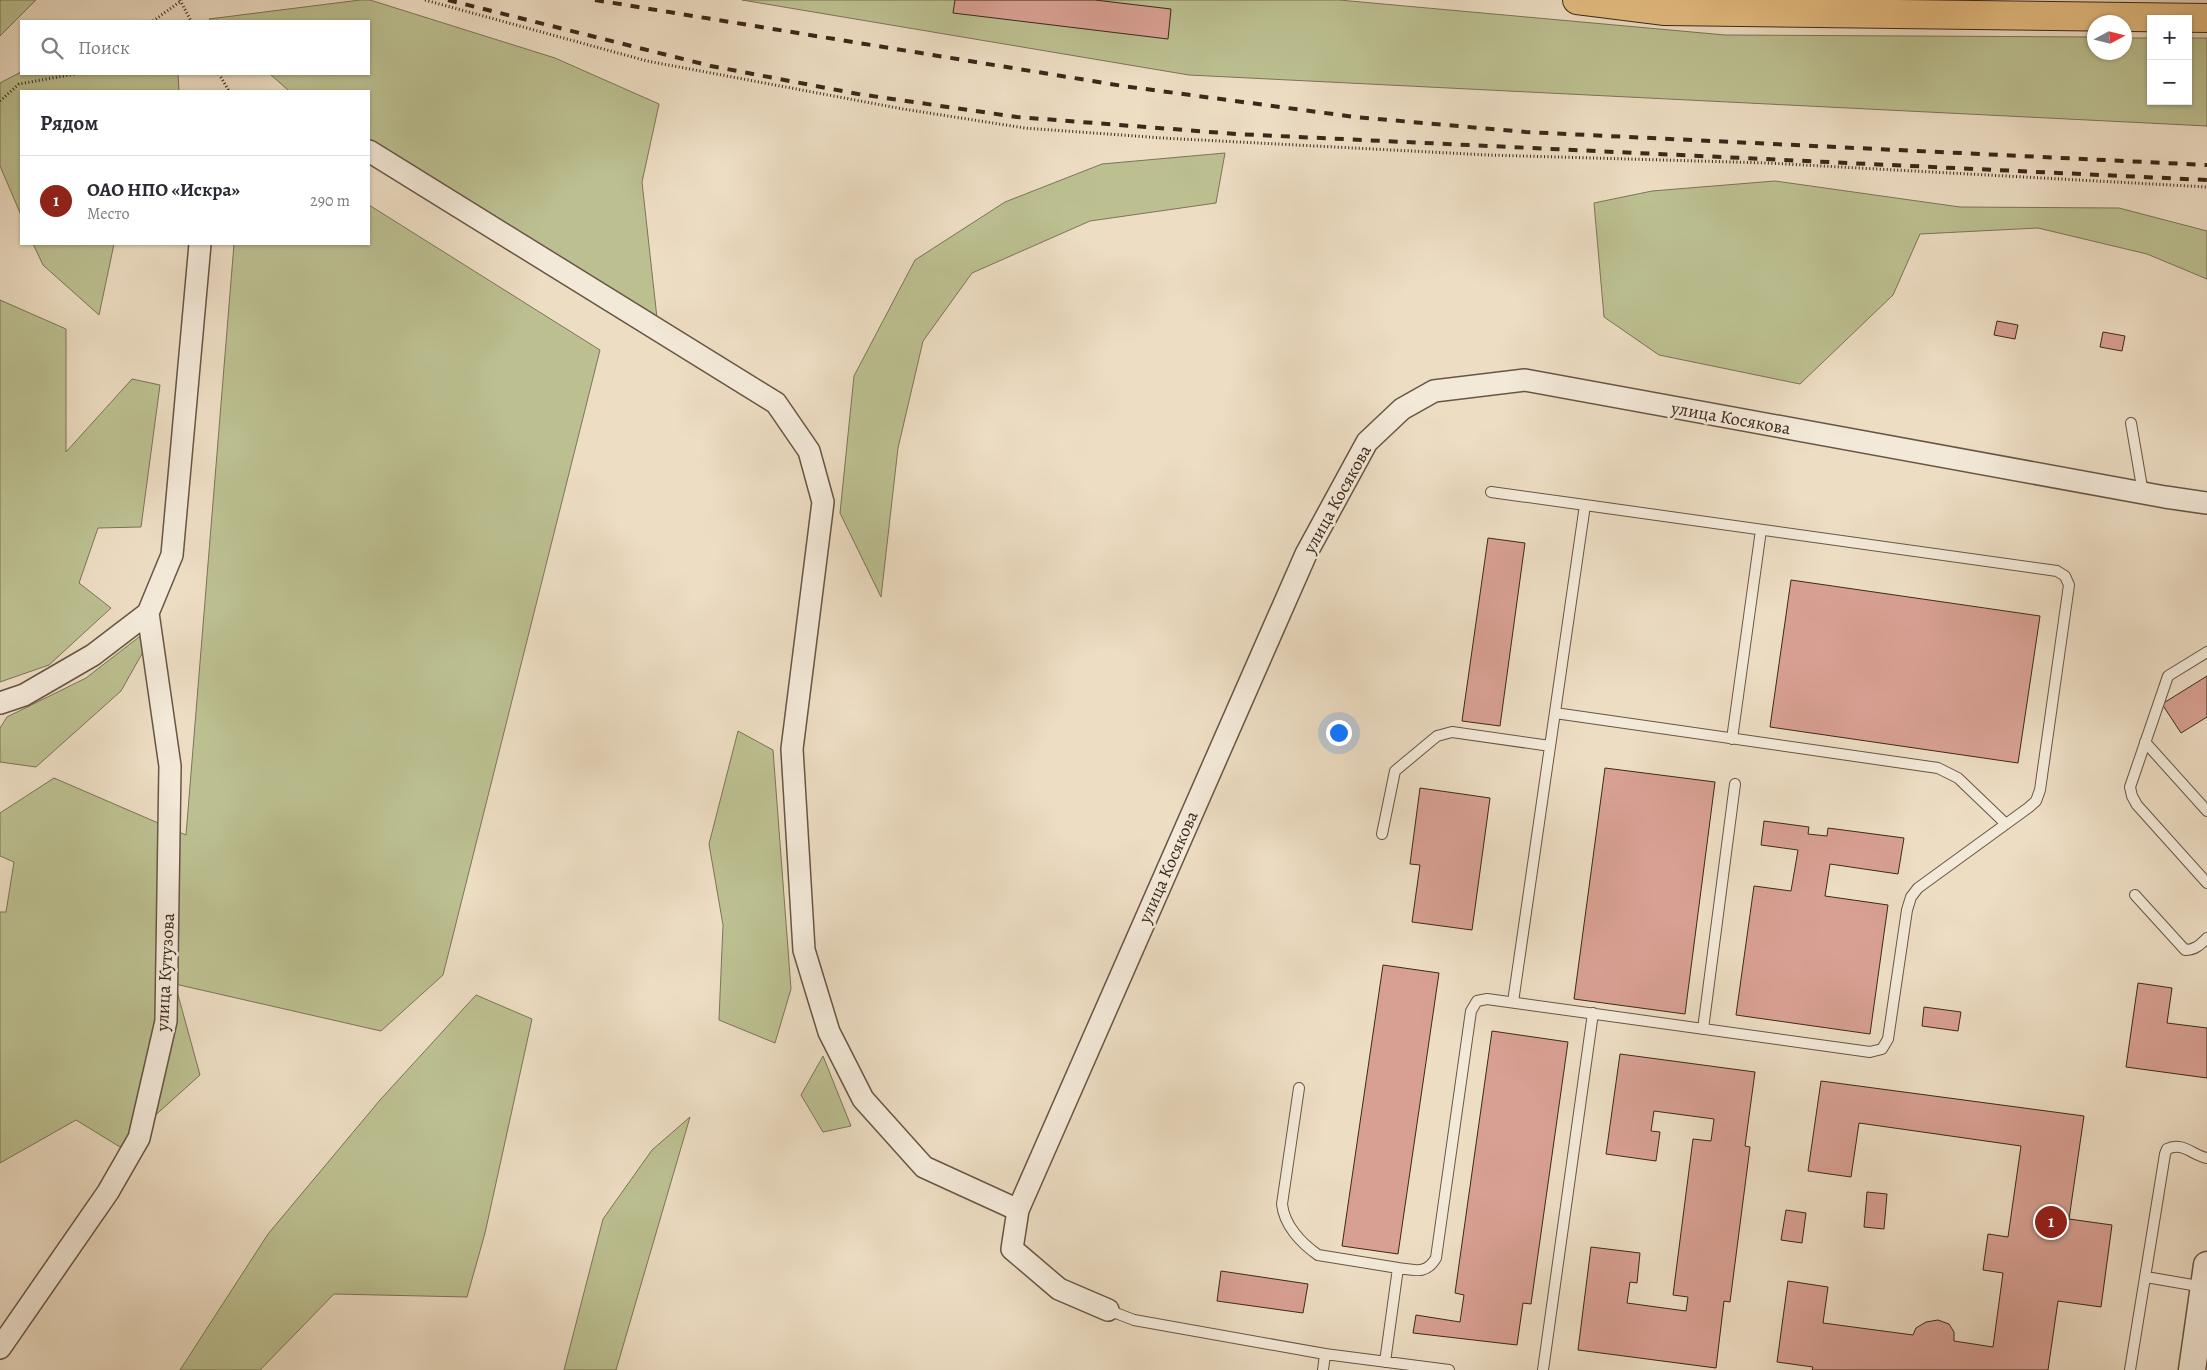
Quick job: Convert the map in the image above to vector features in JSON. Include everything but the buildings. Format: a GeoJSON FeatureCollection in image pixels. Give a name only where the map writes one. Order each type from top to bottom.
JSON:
{"type":"FeatureCollection","features":[{"type":"Feature","properties":{"kind":"main road"},"geometry":{"type":"LineString","coordinates":[[1577,0],[1665,12],[2207,18]]}},
{"type":"Feature","properties":{"kind":"street"},"geometry":{"type":"LineString","coordinates":[[370,152],[776,402],[809,451],[823,502],[792,749],[804,950],[829,1032],[863,1099],[924,1167],[1018,1210]]}},
{"type":"Feature","properties":{"kind":"street"},"geometry":{"type":"LineString","coordinates":[[0,703],[24,695],[93,655],[148,613],[172,554],[200,245]]}},
{"type":"Feature","properties":{"kind":"street","name":"улица Косякова"},"geometry":{"type":"LineString","coordinates":[[1108,1310],[1059,1289],[1012,1249],[1018,1210],[1306,554],[1367,442],[1402,409],[1434,391],[1525,380],[2143,493],[2207,503]]}},
{"type":"Feature","properties":{"kind":"street","name":"улица Кутузова"},"geometry":{"type":"LineString","coordinates":[[0,1348],[108,1192],[139,1138],[166,1021],[170,766],[148,613]]}},
{"type":"Feature","properties":{"kind":"street"},"geometry":{"type":"LineString","coordinates":[[2192,1370],[2205,1276]]}},
{"type":"Feature","properties":{"kind":"lane"},"geometry":{"type":"LineString","coordinates":[[2131,423],[2143,493]]}},
{"type":"Feature","properties":{"kind":"lane"},"geometry":{"type":"LineString","coordinates":[[1300,1088],[1282,1204],[1286,1222],[1311,1250],[1318,1255],[1421,1271],[1431,1267],[1436,1258],[1471,1011],[1478,1001],[1487,999],[1513,1002],[1870,1052],[1882,1049],[1888,1039],[1907,910],[1911,897],[1918,888],[2036,801],[2040,790],[2069,585],[2065,576],[2058,572],[1491,492]]}},
{"type":"Feature","properties":{"kind":"lane"},"geometry":{"type":"LineString","coordinates":[[1513,1002],[1584,505]]}},
{"type":"Feature","properties":{"kind":"lane"},"geometry":{"type":"LineString","coordinates":[[1732,739],[1761,530]]}},
{"type":"Feature","properties":{"kind":"lane"},"geometry":{"type":"LineString","coordinates":[[2207,652],[2168,676],[2130,787],[2137,805],[2207,883]]}},
{"type":"Feature","properties":{"kind":"lane"},"geometry":{"type":"LineString","coordinates":[[1555,714],[1938,768],[1958,778],[2006,824]]}},
{"type":"Feature","properties":{"kind":"lane"},"geometry":{"type":"LineString","coordinates":[[1382,834],[1395,771],[1444,732],[1550,746]]}},
{"type":"Feature","properties":{"kind":"lane"},"geometry":{"type":"LineString","coordinates":[[2145,742],[2207,811]]}},
{"type":"Feature","properties":{"kind":"lane"},"geometry":{"type":"LineString","coordinates":[[1703,1029],[1735,784]]}},
{"type":"Feature","properties":{"kind":"lane"},"geometry":{"type":"LineString","coordinates":[[2135,895],[2185,950],[2197,947],[2207,938]]}},
{"type":"Feature","properties":{"kind":"lane"},"geometry":{"type":"LineString","coordinates":[[1543,1370],[1593,1014]]}},
{"type":"Feature","properties":{"kind":"lane"},"geometry":{"type":"LineString","coordinates":[[2130,1370],[2168,1149],[2175,1147],[2189,1149],[2196,1156],[2207,1158]]}},
{"type":"Feature","properties":{"kind":"lane"},"geometry":{"type":"LineString","coordinates":[[1385,1362],[1398,1268]]}},
{"type":"Feature","properties":{"kind":"lane"},"geometry":{"type":"LineString","coordinates":[[2146,1277],[2205,1276]]}},
{"type":"Feature","properties":{"kind":"lane"},"geometry":{"type":"LineString","coordinates":[[1108,1310],[1134,1320],[1325,1354],[1449,1370]]}},
{"type":"Feature","properties":{"kind":"lane"},"geometry":{"type":"LineString","coordinates":[[1323,1370],[1325,1354]]}},
{"type":"Feature","properties":{"kind":"path"},"geometry":{"type":"LineString","coordinates":[[425,0],[647,61],[903,109],[1025,128],[1162,138],[1488,155],[1767,163],[2207,187]]}},
{"type":"Feature","properties":{"kind":"path"},"geometry":{"type":"LineString","coordinates":[[153,20],[181,1],[190,20]]}},
{"type":"Feature","properties":{"kind":"path"},"geometry":{"type":"LineString","coordinates":[[0,101],[20,84],[70,75]]}},
{"type":"Feature","properties":{"kind":"path"},"geometry":{"type":"LineString","coordinates":[[220,75],[227,90]]}},
{"type":"Feature","properties":{"kind":"green space"},"geometry":{"type":"Polygon","coordinates":[[[0,0],[36,0],[0,36],[0,0]]]}},
{"type":"Feature","properties":{"kind":"green space"},"geometry":{"type":"Polygon","coordinates":[[[370,0],[555,58],[659,104],[642,182],[657,318],[370,143],[370,90],[288,90],[271,75],[370,75],[370,20],[209,19],[370,0]]]}},
{"type":"Feature","properties":{"kind":"green space"},"geometry":{"type":"Polygon","coordinates":[[[742,0],[1339,0],[1725,35],[2087,37],[2087,60],[2132,60],[2132,38],[2147,38],[2147,105],[2192,105],[2192,38],[2207,38],[2207,126],[1189,75],[742,0]]]}},
{"type":"Feature","properties":{"kind":"green space"},"geometry":{"type":"Polygon","coordinates":[[[20,73],[20,75],[178,75],[179,90],[20,90],[20,213],[0,166],[0,83],[20,73]]]}},
{"type":"Feature","properties":{"kind":"green space"},"geometry":{"type":"Polygon","coordinates":[[[1225,153],[1216,203],[1090,221],[972,273],[923,341],[898,448],[881,597],[840,513],[854,376],[915,260],[1005,202],[1102,164],[1225,153]]]}},
{"type":"Feature","properties":{"kind":"green space"},"geometry":{"type":"Polygon","coordinates":[[[1775,181],[1960,207],[2119,208],[2207,231],[2207,279],[2147,254],[2038,228],[1920,234],[1893,295],[1800,384],[1659,355],[1604,317],[1594,203],[1652,191],[1775,181]]]}},
{"type":"Feature","properties":{"kind":"green space"},"geometry":{"type":"Polygon","coordinates":[[[370,206],[600,350],[443,975],[381,1031],[175,984],[200,1075],[120,1147],[76,1120],[0,1163],[0,912],[6,912],[14,862],[0,856],[0,813],[54,778],[186,835],[234,245],[370,245],[370,206]]]}},
{"type":"Feature","properties":{"kind":"green space"},"geometry":{"type":"Polygon","coordinates":[[[33,245],[114,245],[99,315],[43,265],[33,245]]]}},
{"type":"Feature","properties":{"kind":"green space"},"geometry":{"type":"Polygon","coordinates":[[[0,300],[66,329],[66,452],[132,379],[160,385],[141,527],[98,528],[79,583],[111,608],[49,665],[0,682],[0,300]]]}},
{"type":"Feature","properties":{"kind":"green space"},"geometry":{"type":"Polygon","coordinates":[[[161,620],[121,691],[36,767],[0,762],[0,728],[7,717],[86,678],[161,620]]]}},
{"type":"Feature","properties":{"kind":"green space"},"geometry":{"type":"Polygon","coordinates":[[[738,731],[773,750],[791,989],[775,1043],[719,1020],[723,925],[709,844],[738,731]]]}},
{"type":"Feature","properties":{"kind":"green space"},"geometry":{"type":"Polygon","coordinates":[[[476,995],[532,1019],[485,1233],[467,1297],[334,1294],[260,1370],[180,1370],[268,1234],[380,1100],[476,995]]]}},
{"type":"Feature","properties":{"kind":"green space"},"geometry":{"type":"Polygon","coordinates":[[[823,1056],[851,1126],[823,1132],[801,1095],[823,1056]]]}},
{"type":"Feature","properties":{"kind":"green space"},"geometry":{"type":"Polygon","coordinates":[[[690,1117],[616,1370],[564,1370],[603,1219],[652,1150],[690,1117]]]}},
{"type":"Feature","properties":{"kind":"railway"},"geometry":{"type":"LineString","coordinates":[[448,0],[711,66],[858,94],[1017,117],[1236,134],[2207,180]]}},
{"type":"Feature","properties":{"kind":"railway"},"geometry":{"type":"LineString","coordinates":[[595,0],[1123,86],[1355,117],[1526,132],[2207,165]]}},
{"type":"Feature","properties":{"kind":"place","name":"ОАО НПО «Искра»"},"geometry":{"type":"Point","coordinates":[2051,1222]}}]}
